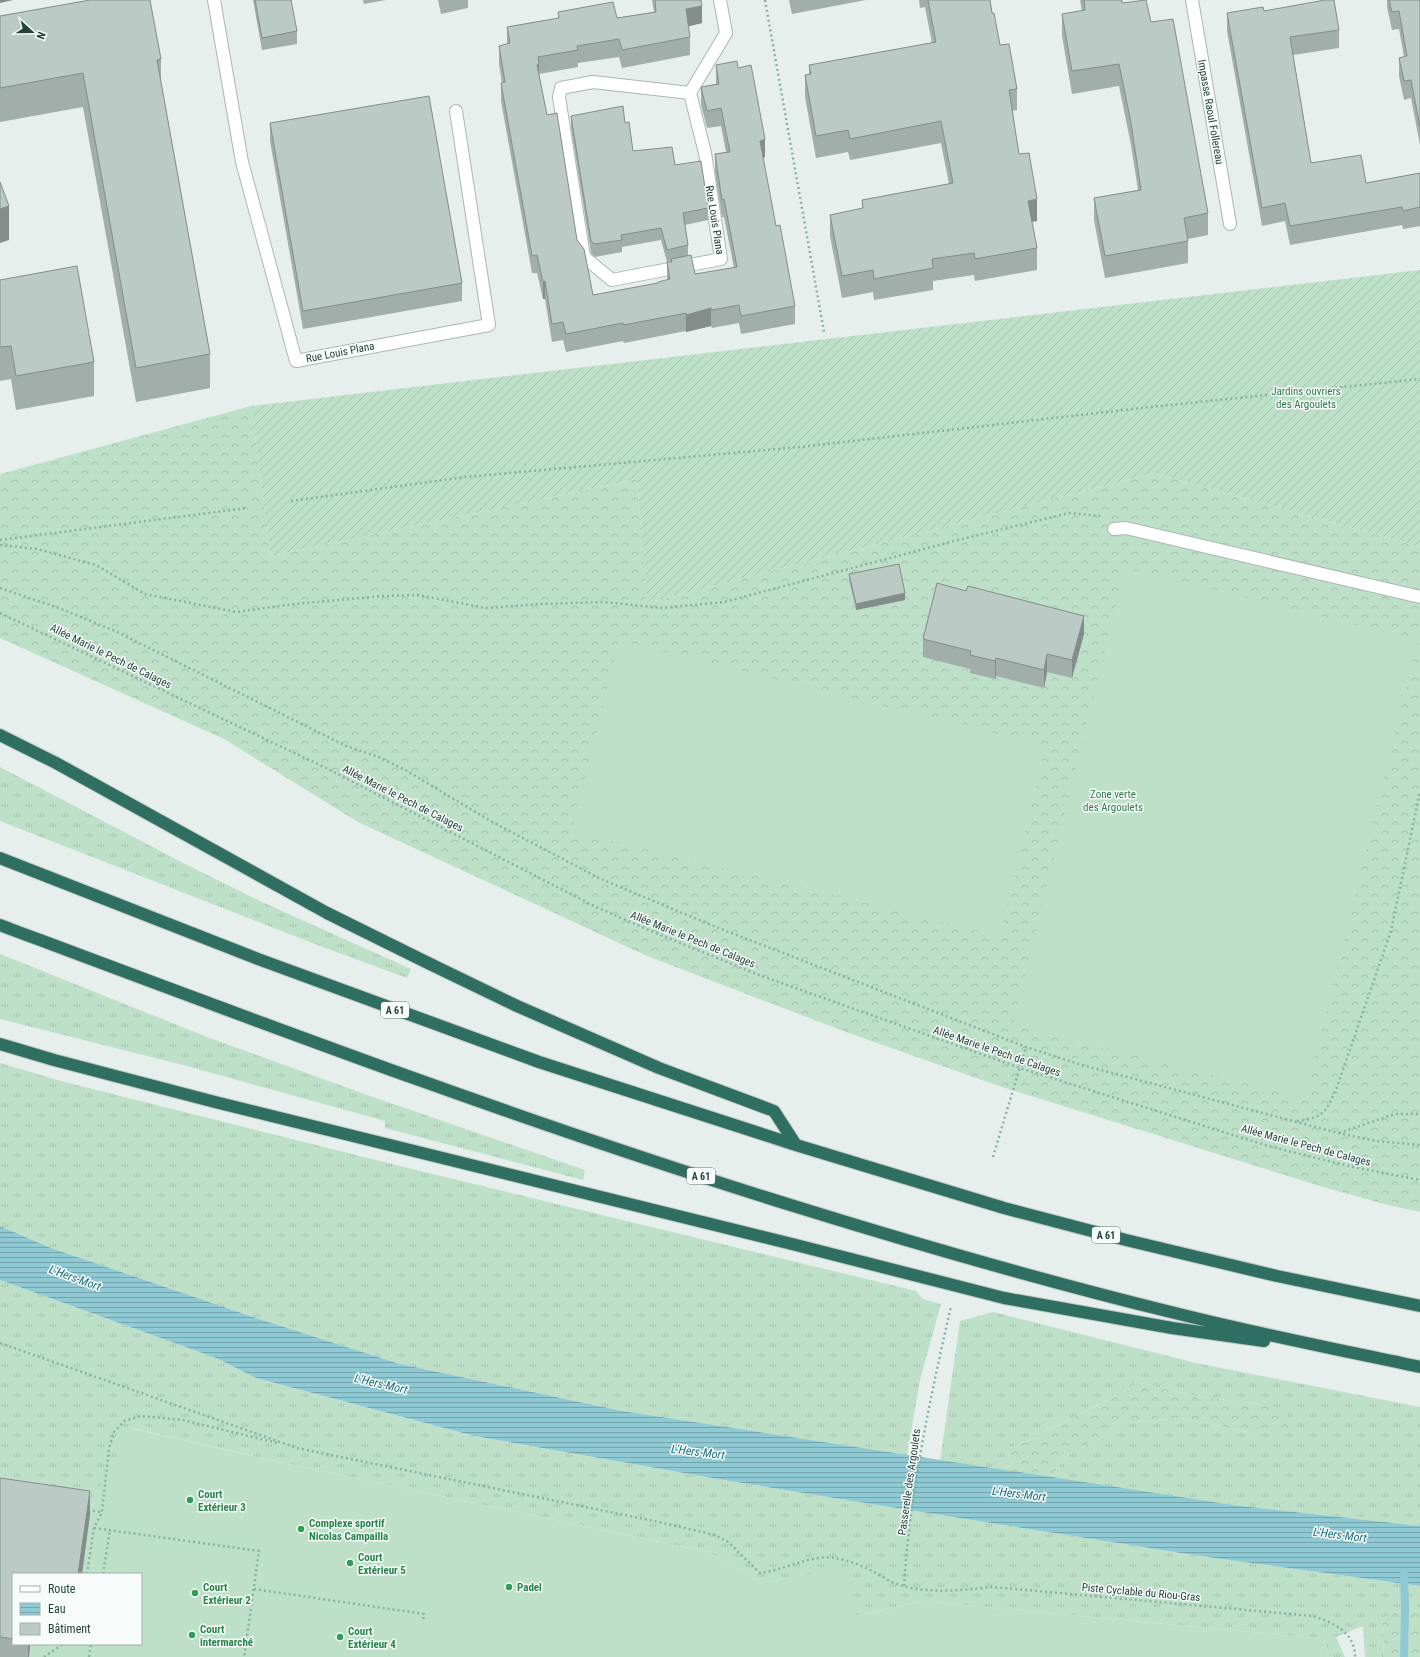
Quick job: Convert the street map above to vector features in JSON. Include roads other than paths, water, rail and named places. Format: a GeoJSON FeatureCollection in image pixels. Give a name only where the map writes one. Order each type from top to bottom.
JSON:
{"type":"FeatureCollection","features":[{"type":"Feature","properties":{"kind":"highway"},"geometry":{"type":"LineString","coordinates":[[0,734],[56,763],[327,913],[422,960],[517,1006],[659,1068],[774,1111],[796,1145]]}},
{"type":"Feature","properties":{"kind":"highway","name":"A 61"},"geometry":{"type":"LineString","coordinates":[[0,858],[258,959],[539,1062],[796,1145],[1004,1208],[1126,1240],[1277,1276],[1420,1306]]}},
{"type":"Feature","properties":{"kind":"highway","name":"A 61"},"geometry":{"type":"LineString","coordinates":[[0,925],[255,1020],[555,1128],[797,1207],[1007,1269],[1156,1308],[1420,1367]]}},
{"type":"Feature","properties":{"kind":"highway"},"geometry":{"type":"LineString","coordinates":[[0,1044],[54,1060],[222,1104],[792,1244],[1004,1298],[1172,1328],[1343,1351]]}},
{"type":"Feature","properties":{"kind":"street","name":"Rue Louis Plana"},"geometry":{"type":"LineString","coordinates":[[214,0],[242,162],[296,361],[489,325],[456,111]]}},
{"type":"Feature","properties":{"kind":"street"},"geometry":{"type":"LineString","coordinates":[[690,93],[726,33],[720,0]]}},
{"type":"Feature","properties":{"kind":"street","name":"Impasse Raoul Follereau"},"geometry":{"type":"LineString","coordinates":[[1192,0],[1230,224]]}},
{"type":"Feature","properties":{"kind":"street","name":"Rue Louis Plana"},"geometry":{"type":"LineString","coordinates":[[593,82],[690,93],[705,154],[721,259],[612,280],[584,257],[559,97],[561,88],[593,82]]}},
{"type":"Feature","properties":{"kind":"street"},"geometry":{"type":"LineString","coordinates":[[1120,528],[1420,597]]}},
{"type":"Feature","properties":{"kind":"water","name":"L'Hers-Mort"},"geometry":{"type":"Polygon","coordinates":[[[0,1226],[51,1248],[262,1320],[400,1364],[622,1411],[1233,1505],[1420,1526],[1420,1586],[1200,1556],[871,1504],[474,1436],[256,1378],[216,1358],[0,1280],[0,1226]]]}},
{"type":"Feature","properties":{"kind":"waterway"},"geometry":{"type":"LineString","coordinates":[[1404,1574],[1404,1657]]}},
{"type":"Feature","properties":{"kind":"place","name":"Court Extérieur 3"},"geometry":{"type":"Point","coordinates":[190,1500]}},
{"type":"Feature","properties":{"kind":"place","name":"Complexe sportif Nicolas Campailla"},"geometry":{"type":"Point","coordinates":[301,1529]}},
{"type":"Feature","properties":{"kind":"place","name":"Court Extérieur 5"},"geometry":{"type":"Point","coordinates":[350,1563]}},
{"type":"Feature","properties":{"kind":"place","name":"Padel"},"geometry":{"type":"Point","coordinates":[509,1587]}},
{"type":"Feature","properties":{"kind":"place","name":"Court Extérieur 2"},"geometry":{"type":"Point","coordinates":[195,1593]}},
{"type":"Feature","properties":{"kind":"place","name":"Court intermarché"},"geometry":{"type":"Point","coordinates":[192,1635]}},
{"type":"Feature","properties":{"kind":"place","name":"Court Extérieur 4"},"geometry":{"type":"Point","coordinates":[340,1637]}},
{"type":"Feature","properties":{"kind":"park label","name":"Jardins ouvriers des Argoulets"},"geometry":{"type":"Point","coordinates":[1306,397]}},
{"type":"Feature","properties":{"kind":"park label","name":"Zone verte des Argoulets"},"geometry":{"type":"Point","coordinates":[1113,800]}}]}
